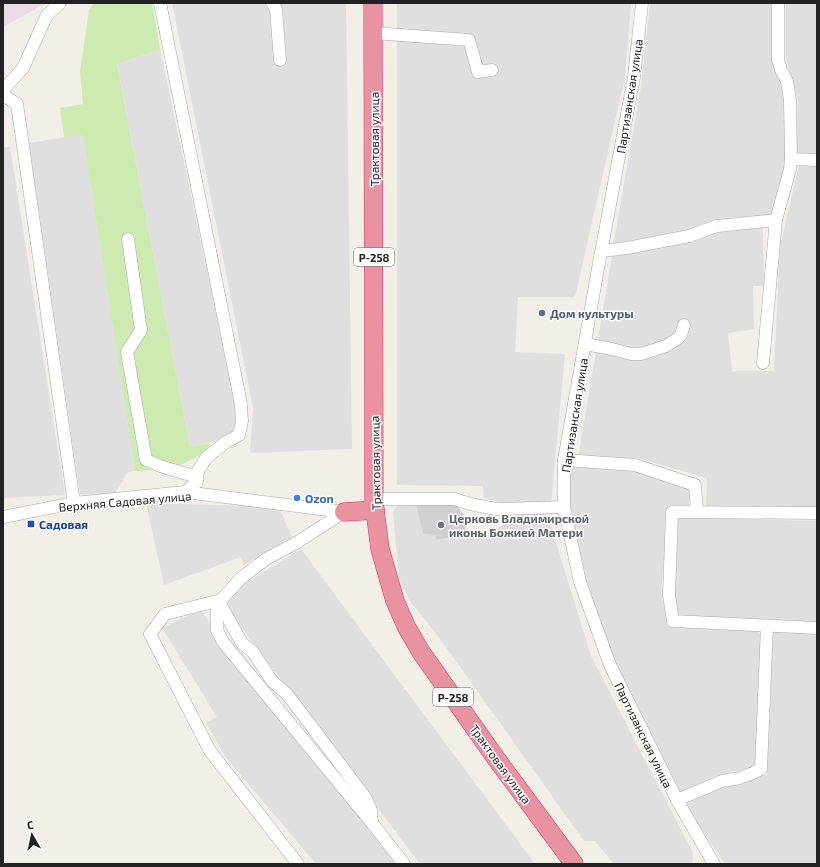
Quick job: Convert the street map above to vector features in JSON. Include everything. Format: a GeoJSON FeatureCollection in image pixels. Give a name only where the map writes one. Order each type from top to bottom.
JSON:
{"type":"FeatureCollection","features":[{"type":"Feature","properties":{"kind":"highway","name":"Трактовая улица"},"geometry":{"type":"LineString","coordinates":[[374,3],[375,505],[380,549],[395,601],[407,628],[421,652],[495,757],[574,864]]}},
{"type":"Feature","properties":{"kind":"highway"},"geometry":{"type":"LineString","coordinates":[[344,512],[375,505]]}},
{"type":"Feature","properties":{"kind":"street"},"geometry":{"type":"LineString","coordinates":[[3,90],[23,68],[47,15],[60,3]]}},
{"type":"Feature","properties":{"kind":"street"},"geometry":{"type":"LineString","coordinates":[[160,3],[241,406],[242,421],[239,435],[226,442],[206,458],[198,471],[197,482],[186,492]]}},
{"type":"Feature","properties":{"kind":"street"},"geometry":{"type":"LineString","coordinates":[[272,3],[276,9],[280,60]]}},
{"type":"Feature","properties":{"kind":"street","name":"Партизанская улица"},"geometry":{"type":"LineString","coordinates":[[642,3],[634,77],[564,460],[564,507],[580,582],[610,665],[676,800],[714,864]]}},
{"type":"Feature","properties":{"kind":"street"},"geometry":{"type":"LineString","coordinates":[[764,363],[776,220],[790,169],[791,159],[790,100],[787,81],[781,70],[778,59],[778,3]]}},
{"type":"Feature","properties":{"kind":"street"},"geometry":{"type":"LineString","coordinates":[[374,33],[469,40],[478,72],[492,70]]}},
{"type":"Feature","properties":{"kind":"street"},"geometry":{"type":"LineString","coordinates":[[3,95],[17,104],[74,503]]}},
{"type":"Feature","properties":{"kind":"street"},"geometry":{"type":"LineString","coordinates":[[791,159],[817,160]]}},
{"type":"Feature","properties":{"kind":"street"},"geometry":{"type":"LineString","coordinates":[[602,251],[627,248],[689,236],[717,226],[776,220]]}},
{"type":"Feature","properties":{"kind":"street"},"geometry":{"type":"LineString","coordinates":[[128,239],[141,330],[127,352],[146,460],[163,467],[197,477]]}},
{"type":"Feature","properties":{"kind":"street"},"geometry":{"type":"LineString","coordinates":[[585,344],[631,354],[641,354],[666,346],[677,339],[681,335],[684,325]]}},
{"type":"Feature","properties":{"kind":"street"},"geometry":{"type":"LineString","coordinates":[[564,460],[635,465],[695,485],[697,512]]}},
{"type":"Feature","properties":{"kind":"street","name":"Верхняя Садовая улица"},"geometry":{"type":"LineString","coordinates":[[3,517],[74,503],[186,492],[344,512]]}},
{"type":"Feature","properties":{"kind":"street"},"geometry":{"type":"LineString","coordinates":[[375,505],[455,499],[496,510],[564,507]]}},
{"type":"Feature","properties":{"kind":"street"},"geometry":{"type":"LineString","coordinates":[[344,512],[266,559],[240,579],[220,602],[217,611],[217,630],[223,642],[404,864]]}},
{"type":"Feature","properties":{"kind":"street"},"geometry":{"type":"LineString","coordinates":[[817,513],[672,512],[669,595],[673,621],[817,628]]}},
{"type":"Feature","properties":{"kind":"street"},"geometry":{"type":"LineString","coordinates":[[220,602],[242,643],[254,652],[272,680],[287,694],[365,797],[371,810],[372,823]]}},
{"type":"Feature","properties":{"kind":"street"},"geometry":{"type":"LineString","coordinates":[[220,602],[165,614],[150,634],[210,750],[298,864]]}},
{"type":"Feature","properties":{"kind":"street"},"geometry":{"type":"LineString","coordinates":[[676,800],[722,781],[740,778],[761,769],[767,626]]}},
{"type":"Feature","properties":{"kind":"street"},"geometry":{"type":"LineString","coordinates":[[701,864],[705,850]]}},
{"type":"Feature","properties":{"kind":"shaded area"},"geometry":{"type":"Polygon","coordinates":[[[3,3],[46,3],[3,27],[3,3]]]}},
{"type":"Feature","properties":{"kind":"shaded area"},"geometry":{"type":"Polygon","coordinates":[[[172,3],[346,3],[352,449],[250,453],[253,408],[172,3]]]}},
{"type":"Feature","properties":{"kind":"shaded area"},"geometry":{"type":"Polygon","coordinates":[[[397,3],[631,3],[625,77],[575,297],[518,297],[515,352],[565,354],[551,505],[518,506],[484,498],[483,486],[397,485],[397,3]]]}},
{"type":"Feature","properties":{"kind":"shaded area"},"geometry":{"type":"Polygon","coordinates":[[[650,3],[774,3],[775,67],[784,90],[788,167],[774,217],[708,222],[686,234],[613,247],[641,86],[650,3]]]}},
{"type":"Feature","properties":{"kind":"shaded area"},"geometry":{"type":"Polygon","coordinates":[[[786,3],[817,3],[817,158],[796,157],[798,100],[786,59],[786,3]]]}},
{"type":"Feature","properties":{"kind":"shaded area"},"geometry":{"type":"Polygon","coordinates":[[[160,49],[240,426],[224,440],[190,447],[117,63],[160,49]]]}},
{"type":"Feature","properties":{"kind":"shaded area"},"geometry":{"type":"Polygon","coordinates":[[[83,134],[135,471],[128,472],[114,495],[80,494],[29,143],[83,134]]]}},
{"type":"Feature","properties":{"kind":"shaded area"},"geometry":{"type":"Polygon","coordinates":[[[3,147],[10,147],[65,495],[3,498],[3,147]]]}},
{"type":"Feature","properties":{"kind":"shaded area"},"geometry":{"type":"Polygon","coordinates":[[[799,165],[817,166],[817,508],[706,507],[707,478],[637,458],[578,458],[612,256],[719,230],[763,228],[764,286],[753,286],[754,329],[728,333],[732,371],[774,371],[780,246],[799,165]]]}},
{"type":"Feature","properties":{"kind":"shaded area"},"geometry":{"type":"Polygon","coordinates":[[[570,464],[634,468],[690,485],[689,505],[668,505],[661,595],[673,628],[757,630],[762,637],[757,766],[715,776],[680,793],[615,664],[585,581],[568,503],[570,464]]]}},
{"type":"Feature","properties":{"kind":"shaded area"},"geometry":{"type":"Polygon","coordinates":[[[146,503],[279,507],[292,537],[244,565],[241,557],[164,585],[146,503]]]}},
{"type":"Feature","properties":{"kind":"shaded area"},"geometry":{"type":"Polygon","coordinates":[[[455,503],[466,518],[466,535],[436,540],[436,535],[423,534],[416,505],[455,503]]]}},
{"type":"Feature","properties":{"kind":"shaded area"},"geometry":{"type":"Polygon","coordinates":[[[416,505],[423,534],[437,535],[437,540],[466,535],[488,534],[488,529],[502,526],[501,513],[546,510],[591,656],[693,853],[692,864],[614,864],[595,841],[584,841],[438,636],[409,600],[399,578],[393,513],[395,508],[398,506],[416,505]]]}},
{"type":"Feature","properties":{"kind":"shaded area"},"geometry":{"type":"Polygon","coordinates":[[[678,517],[817,521],[817,622],[676,618],[669,596],[678,517]]]}},
{"type":"Feature","properties":{"kind":"shaded area"},"geometry":{"type":"Polygon","coordinates":[[[301,549],[535,864],[420,864],[220,599],[301,549]]]}},
{"type":"Feature","properties":{"kind":"shaded area"},"geometry":{"type":"Polygon","coordinates":[[[201,609],[221,643],[397,864],[316,864],[224,755],[206,723],[217,717],[162,628],[201,609]]]}},
{"type":"Feature","properties":{"kind":"shaded area"},"geometry":{"type":"Polygon","coordinates":[[[773,631],[817,633],[817,864],[725,864],[685,805],[723,783],[767,775],[773,631]]]}},
{"type":"Feature","properties":{"kind":"green space"},"geometry":{"type":"Polygon","coordinates":[[[94,3],[152,3],[160,49],[117,64],[190,447],[210,443],[208,452],[172,469],[135,471],[83,135],[64,137],[60,108],[83,104],[80,72],[89,10],[94,3]]]}},
{"type":"Feature","properties":{"kind":"place","name":"Дом культуры"},"geometry":{"type":"Point","coordinates":[542,313]}},
{"type":"Feature","properties":{"kind":"place","name":"Ozon"},"geometry":{"type":"Point","coordinates":[297,498]}},
{"type":"Feature","properties":{"kind":"place","name":"Садовая"},"geometry":{"type":"Point","coordinates":[31,524]}},
{"type":"Feature","properties":{"kind":"place","name":"Церковь Владимирской иконы Божией Матери"},"geometry":{"type":"Point","coordinates":[441,525]}}]}
